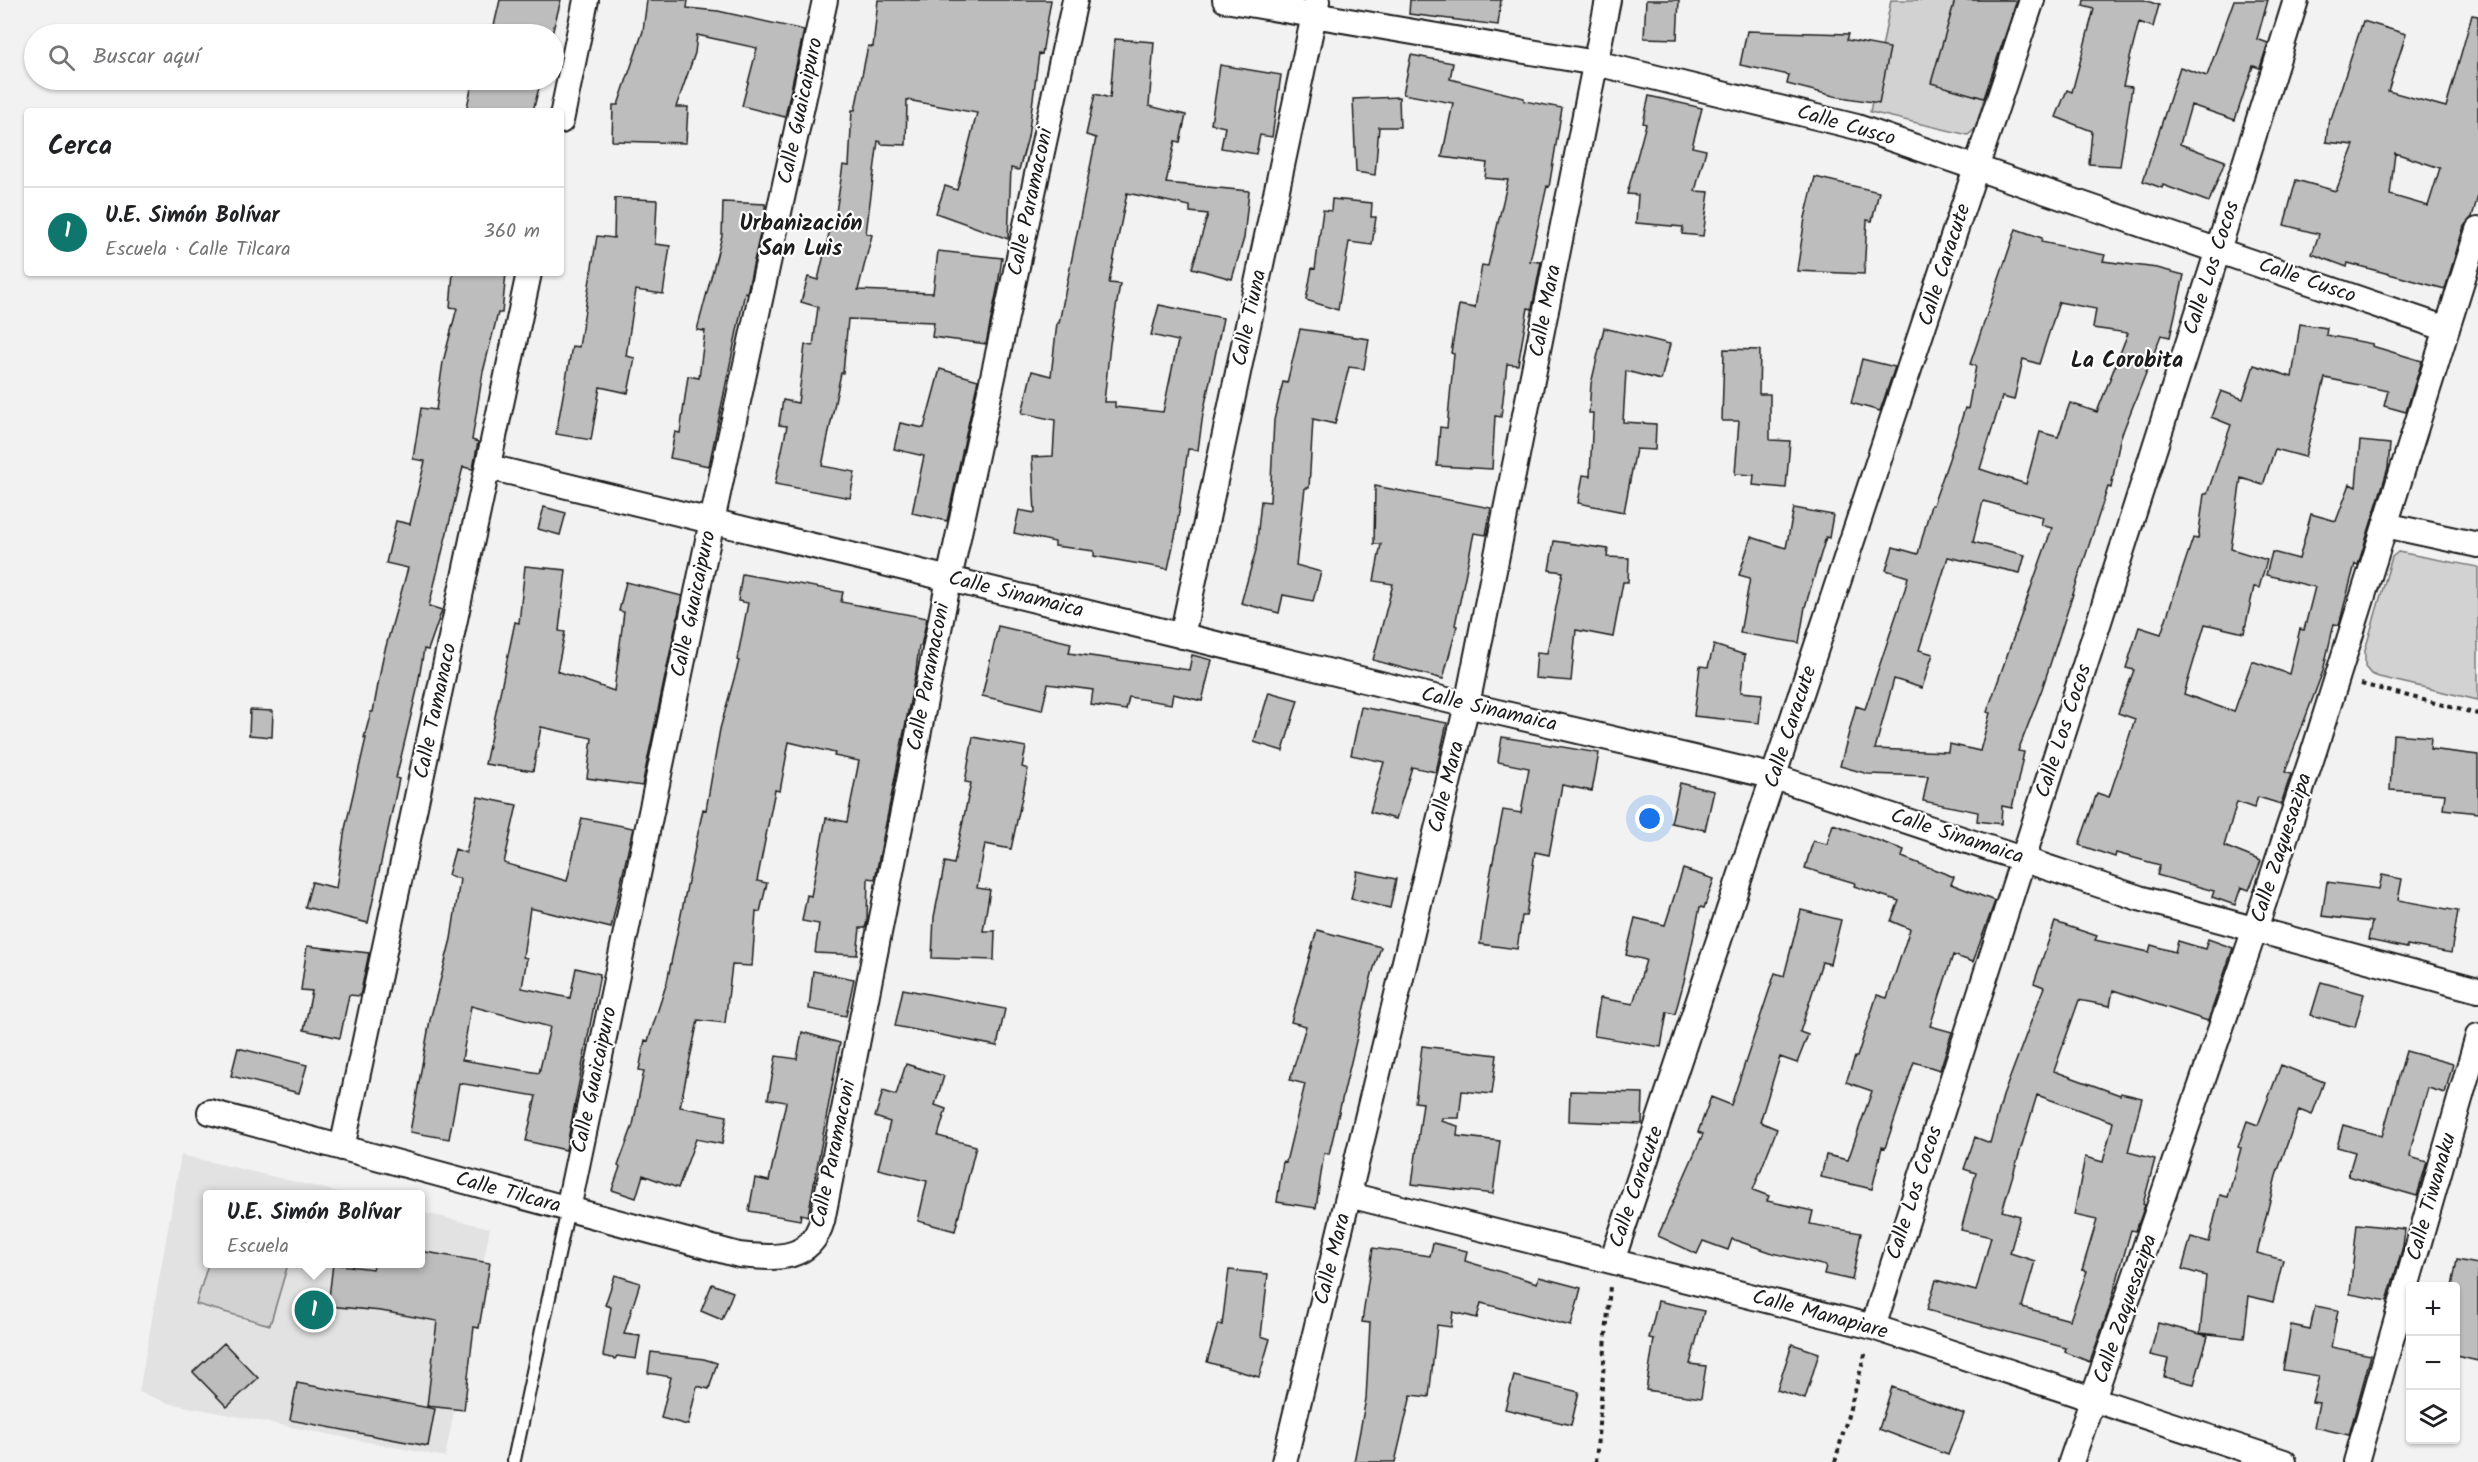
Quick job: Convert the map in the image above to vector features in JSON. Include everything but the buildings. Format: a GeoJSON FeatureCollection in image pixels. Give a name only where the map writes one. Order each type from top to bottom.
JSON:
{"type":"FeatureCollection","features":[{"type":"Feature","properties":{"kind":"street"},"geometry":{"type":"LineString","coordinates":[[564,108],[586,0]]}},
{"type":"Feature","properties":{"kind":"street","name":"Calle Guaicaipuro"},"geometry":{"type":"LineString","coordinates":[[568,1209],[712,521],[825,0]]}},
{"type":"Feature","properties":{"kind":"street","name":"Calle Paramaconi"},"geometry":{"type":"LineString","coordinates":[[808,1247],[814,1241],[822,1221],[949,579],[1075,0]]}},
{"type":"Feature","properties":{"kind":"street","name":"Calle Cusco"},"geometry":{"type":"LineString","coordinates":[[1225,0],[1316,8],[1596,63],[1857,127],[2447,329]]}},
{"type":"Feature","properties":{"kind":"street","name":"Calle Mara"},"geometry":{"type":"LineString","coordinates":[[1284,1462],[1467,705],[1608,0]]}},
{"type":"Feature","properties":{"kind":"street","name":"Calle Caracute"},"geometry":{"type":"LineString","coordinates":[[1612,1261],[2032,0]]}},
{"type":"Feature","properties":{"kind":"street","name":"Calle Los Cocos"},"geometry":{"type":"LineString","coordinates":[[1873,1327],[2296,0]]}},
{"type":"Feature","properties":{"kind":"street","name":"Calle Tiuna"},"geometry":{"type":"LineString","coordinates":[[1182,636],[1316,8]]}},
{"type":"Feature","properties":{"kind":"street","name":"Calle Zaquesazipa"},"geometry":{"type":"LineString","coordinates":[[2071,1462],[2255,929],[2337,678],[2478,230]]}},
{"type":"Feature","properties":{"kind":"street","name":"Calle Tamanaco"},"geometry":{"type":"LineString","coordinates":[[342,1148],[528,276]]}},
{"type":"Feature","properties":{"kind":"street","name":"Calle Sinamaica"},"geometry":{"type":"LineString","coordinates":[[489,467],[1467,705],[1775,777],[2139,898],[2478,990]]}},
{"type":"Feature","properties":{"kind":"street"},"geometry":{"type":"LineString","coordinates":[[2385,525],[2478,545]]}},
{"type":"Feature","properties":{"kind":"street","name":"Calle Tiwanaku"},"geometry":{"type":"LineString","coordinates":[[2356,1462],[2478,1036]]}},
{"type":"Feature","properties":{"kind":"street","name":"Calle Tilcara"},"geometry":{"type":"LineString","coordinates":[[210,1112],[739,1255],[780,1257],[808,1247]]}},
{"type":"Feature","properties":{"kind":"street","name":"Calle Manapiare"},"geometry":{"type":"LineString","coordinates":[[1348,1195],[1873,1327],[2284,1462]]}},
{"type":"Feature","properties":{"kind":"lane"},"geometry":{"type":"LineString","coordinates":[[514,1460],[568,1209]]}},
{"type":"Feature","properties":{"kind":"path"},"geometry":{"type":"LineString","coordinates":[[2337,678],[2478,714]]}},
{"type":"Feature","properties":{"kind":"path","name":"Calle Caracute"},"geometry":{"type":"LineString","coordinates":[[1596,1462],[1612,1261]]}},
{"type":"Feature","properties":{"kind":"path"},"geometry":{"type":"LineString","coordinates":[[1835,1462],[1873,1327]]}},
{"type":"Feature","properties":{"kind":"shaded area"},"geometry":{"type":"Polygon","coordinates":[[[1891,0],[2013,0],[1975,129],[1968,135],[1870,112],[1891,0]]]}},
{"type":"Feature","properties":{"kind":"shaded area"},"geometry":{"type":"Polygon","coordinates":[[[2398,552],[2478,567],[2478,700],[2379,677],[2371,674],[2365,667],[2365,650],[2392,557],[2398,552]]]}},
{"type":"Feature","properties":{"kind":"shaded area"},"geometry":{"type":"Polygon","coordinates":[[[181,1155],[330,1190],[203,1190],[203,1268],[425,1268],[425,1213],[490,1228],[445,1457],[168,1403],[139,1392],[181,1155]]]}},
{"type":"Feature","properties":{"kind":"shaded area"},"geometry":{"type":"Polygon","coordinates":[[[207,1268],[287,1268],[270,1325],[196,1304],[207,1268]]]}},
{"type":"Feature","properties":{"kind":"place","name":"U.E. Simón Bolívar"},"geometry":{"type":"Point","coordinates":[314,1310]}},
{"type":"Feature","properties":{"kind":"district","name":"Urbanización San Luis"},"geometry":{"type":"Point","coordinates":[801,236]}},
{"type":"Feature","properties":{"kind":"district","name":"La Corobita"},"geometry":{"type":"Point","coordinates":[2127,361]}}]}
